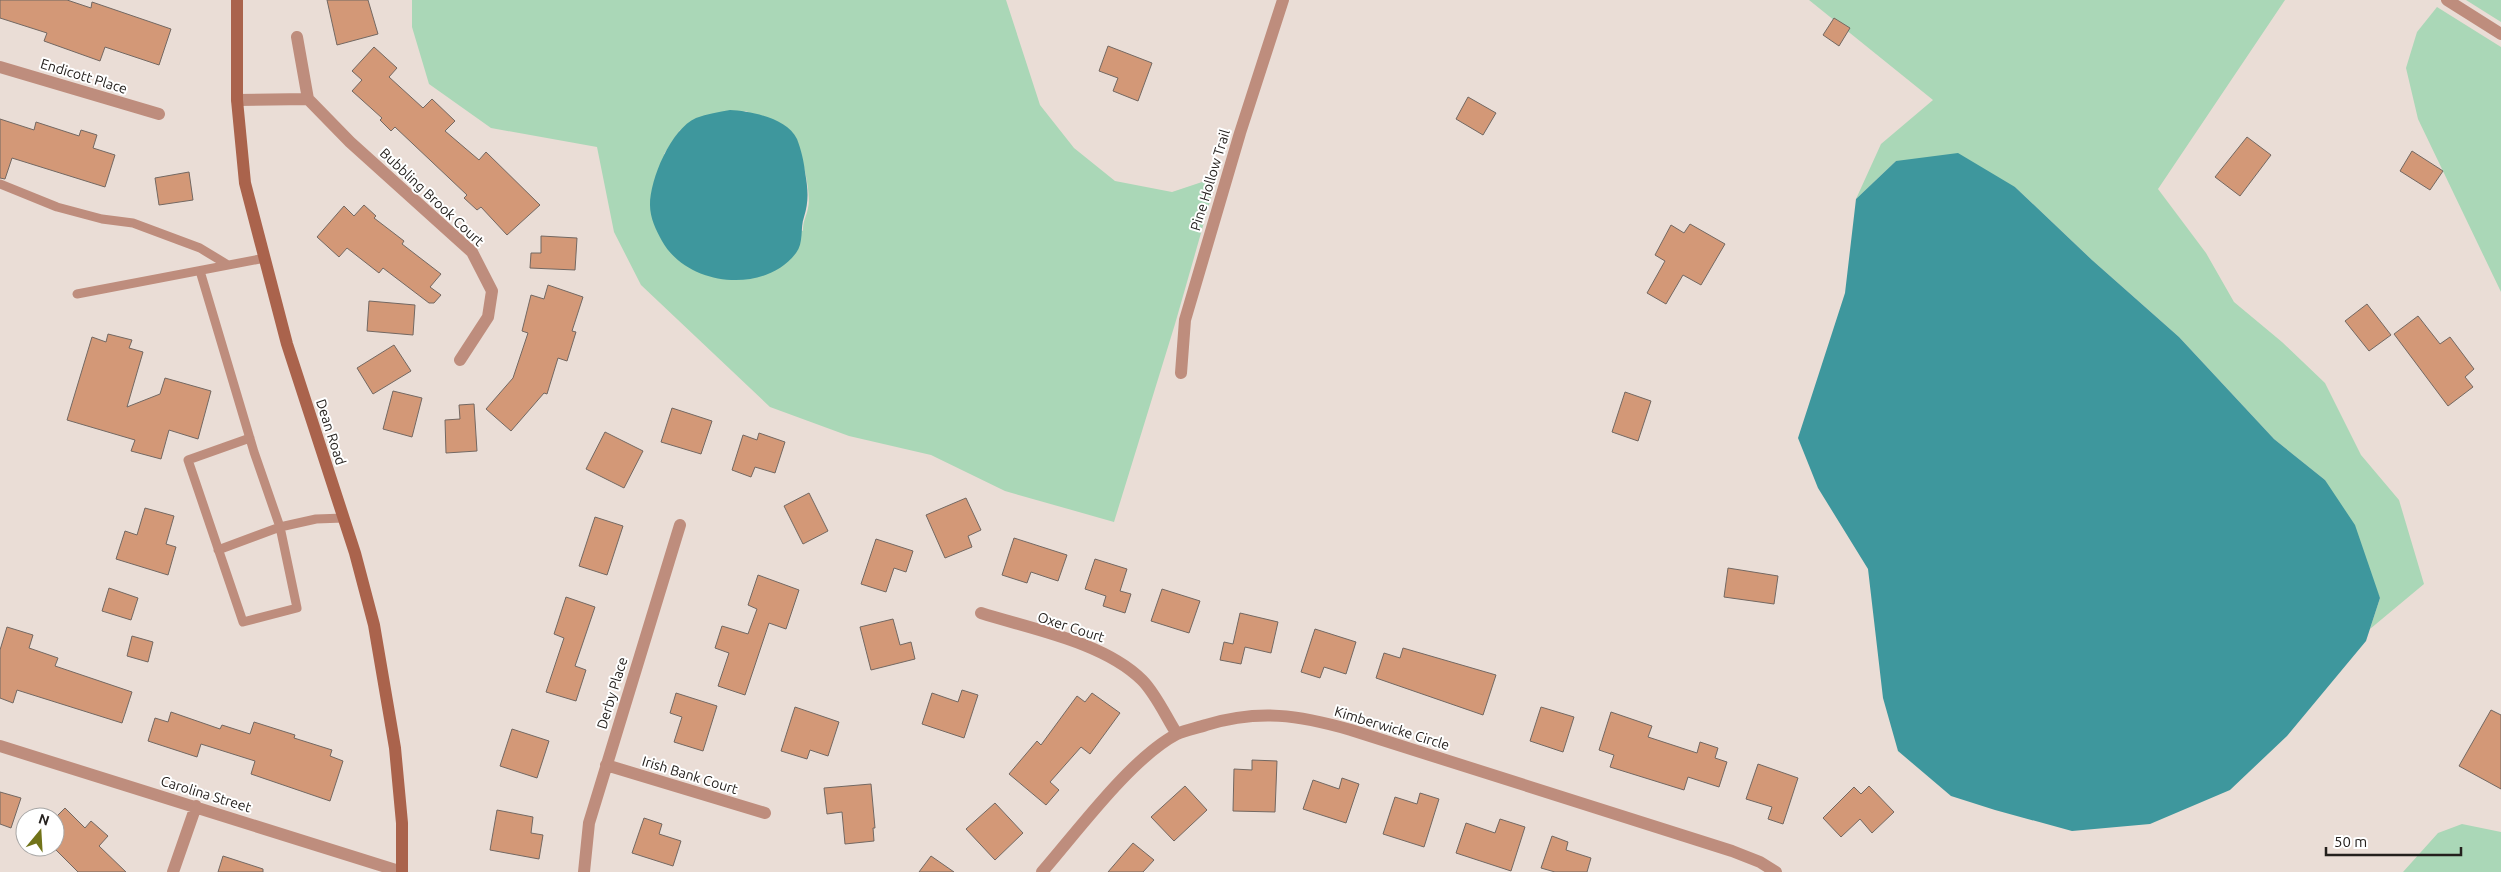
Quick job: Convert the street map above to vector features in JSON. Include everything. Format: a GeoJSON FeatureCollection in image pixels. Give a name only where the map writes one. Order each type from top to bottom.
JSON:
{"type":"FeatureCollection","features":[{"type":"Feature","properties":{"kind":"main road","name":"Dean Road"},"geometry":{"type":"LineString","coordinates":[[237,0],[237,100],[245,182],[287,344],[344,518],[374,625],[392,716],[399,787],[402,872]]}},
{"type":"Feature","properties":{"kind":"street","name":"Pine Hollow Trail"},"geometry":{"type":"LineString","coordinates":[[1181,373],[1185,320],[1238,141],[1283,0]]}},
{"type":"Feature","properties":{"kind":"street"},"geometry":{"type":"LineString","coordinates":[[2447,0],[2501,34]]}},
{"type":"Feature","properties":{"kind":"street"},"geometry":{"type":"LineString","coordinates":[[237,100],[308,99],[297,37]]}},
{"type":"Feature","properties":{"kind":"street","name":"Endicott Place"},"geometry":{"type":"LineString","coordinates":[[0,67],[159,114]]}},
{"type":"Feature","properties":{"kind":"street","name":"Bubbling Brook Court"},"geometry":{"type":"LineString","coordinates":[[308,99],[350,142],[472,252],[492,291],[488,316],[460,360]]}},
{"type":"Feature","properties":{"kind":"street","name":"Derby Place"},"geometry":{"type":"LineString","coordinates":[[584,872],[589,824],[680,525]]}},
{"type":"Feature","properties":{"kind":"street","name":"Oxer Court"},"geometry":{"type":"LineString","coordinates":[[981,613],[1101,651],[1124,665],[1143,681],[1177,734]]}},
{"type":"Feature","properties":{"kind":"street","name":"Kimberwicke Circle"},"geometry":{"type":"LineString","coordinates":[[1042,872],[1123,778],[1152,752],[1177,734],[1248,715],[1276,714],[1312,719],[1732,851],[1760,862],[1776,872]]}},
{"type":"Feature","properties":{"kind":"street","name":"Carolina Street"},"geometry":{"type":"LineString","coordinates":[[0,746],[402,872]]}},
{"type":"Feature","properties":{"kind":"street","name":"Irish Bank Court"},"geometry":{"type":"LineString","coordinates":[[606,765],[765,814]]}},
{"type":"Feature","properties":{"kind":"street"},"geometry":{"type":"LineString","coordinates":[[173,872],[196,806]]}},
{"type":"Feature","properties":{"kind":"lane"},"geometry":{"type":"LineString","coordinates":[[0,184],[58,207],[102,219],[133,223],[149,228],[200,248],[228,265]]}},
{"type":"Feature","properties":{"kind":"lane"},"geometry":{"type":"LineString","coordinates":[[77,294],[265,258]]}},
{"type":"Feature","properties":{"kind":"lane"},"geometry":{"type":"LineString","coordinates":[[200,271],[250,438],[280,527],[297,608],[242,622],[188,460],[250,438]]}},
{"type":"Feature","properties":{"kind":"lane"},"geometry":{"type":"LineString","coordinates":[[218,550],[280,527],[316,519],[344,518]]}},
{"type":"Feature","properties":{"kind":"green space"},"geometry":{"type":"Polygon","coordinates":[[[412,0],[1006,0],[1040,105],[1074,148],[1115,181],[1172,192],[1217,177],[1175,324],[1114,522],[1005,491],[931,455],[849,436],[770,407],[641,285],[614,232],[597,147],[491,128],[429,84],[412,27],[412,0]],[[746,111],[680,130],[664,154],[803,231],[809,192],[796,138],[746,111]]]}},
{"type":"Feature","properties":{"kind":"green space"},"geometry":{"type":"Polygon","coordinates":[[[1809,0],[2285,0],[2158,189],[2206,253],[2234,302],[2282,342],[2325,383],[2361,455],[2399,500],[2424,584],[2370,629],[2380,598],[2325,480],[2274,439],[2179,337],[2092,260],[2015,187],[1896,161],[1856,199],[1881,144],[1933,100],[1809,0]]]}},
{"type":"Feature","properties":{"kind":"green space"},"geometry":{"type":"Polygon","coordinates":[[[2466,0],[2501,0],[2501,22],[2466,0]]]}},
{"type":"Feature","properties":{"kind":"green space"},"geometry":{"type":"Polygon","coordinates":[[[2437,7],[2501,47],[2501,292],[2418,119],[2406,68],[2417,32],[2437,7]]]}},
{"type":"Feature","properties":{"kind":"green space"},"geometry":{"type":"Polygon","coordinates":[[[2462,824],[2501,832],[2501,872],[2403,872],[2438,833],[2462,824]]]}},
{"type":"Feature","properties":{"kind":"water"},"geometry":{"type":"Polygon","coordinates":[[[730,110],[767,117],[777,121],[792,132],[797,139],[801,151],[807,184],[807,206],[800,245],[796,253],[782,266],[765,275],[746,280],[726,280],[707,276],[689,268],[674,256],[662,241],[650,210],[651,194],[658,169],[670,144],[678,133],[696,118],[730,110]]]}},
{"type":"Feature","properties":{"kind":"water"},"geometry":{"type":"Polygon","coordinates":[[[1958,153],[2015,187],[2092,260],[2179,337],[2274,439],[2325,480],[2355,525],[2380,598],[2366,641],[2287,736],[2230,790],[2150,824],[2072,831],[1995,810],[1951,796],[1898,751],[1883,698],[1868,569],[1818,488],[1798,438],[1845,293],[1856,199],[1896,161],[1958,153]]]}},
{"type":"Feature","properties":{"kind":"building"},"geometry":{"type":"Polygon","coordinates":[[[0,0],[67,0],[91,8],[92,2],[171,29],[159,65],[105,47],[100,61],[44,41],[47,33],[0,18],[0,0]]]}},
{"type":"Feature","properties":{"kind":"building"},"geometry":{"type":"Polygon","coordinates":[[[327,0],[368,0],[378,34],[337,45],[327,0]]]}},
{"type":"Feature","properties":{"kind":"building"},"geometry":{"type":"Polygon","coordinates":[[[1834,18],[1850,28],[1839,46],[1823,35],[1834,18]]]}},
{"type":"Feature","properties":{"kind":"building"},"geometry":{"type":"Polygon","coordinates":[[[1108,46],[1152,63],[1138,101],[1113,91],[1118,78],[1099,71],[1108,46]]]}},
{"type":"Feature","properties":{"kind":"building"},"geometry":{"type":"Polygon","coordinates":[[[374,47],[397,68],[389,77],[423,108],[432,99],[455,121],[445,131],[479,160],[486,152],[540,205],[507,235],[481,207],[477,210],[464,198],[467,195],[395,127],[391,131],[380,120],[382,118],[352,91],[362,80],[352,71],[374,47]]]}},
{"type":"Feature","properties":{"kind":"building"},"geometry":{"type":"Polygon","coordinates":[[[1468,97],[1496,113],[1483,135],[1456,119],[1468,97]]]}},
{"type":"Feature","properties":{"kind":"building"},"geometry":{"type":"Polygon","coordinates":[[[0,119],[34,130],[36,122],[79,136],[81,130],[97,135],[93,148],[115,155],[105,187],[12,158],[5,179],[0,178],[0,119]]]}},
{"type":"Feature","properties":{"kind":"building"},"geometry":{"type":"Polygon","coordinates":[[[2247,137],[2271,155],[2240,196],[2215,177],[2247,137]]]}},
{"type":"Feature","properties":{"kind":"building"},"geometry":{"type":"Polygon","coordinates":[[[2412,151],[2443,171],[2430,190],[2400,171],[2412,151]]]}},
{"type":"Feature","properties":{"kind":"building"},"geometry":{"type":"Polygon","coordinates":[[[189,172],[193,200],[159,205],[155,178],[189,172]]]}},
{"type":"Feature","properties":{"kind":"building"},"geometry":{"type":"Polygon","coordinates":[[[364,205],[376,216],[374,218],[404,241],[402,244],[441,274],[430,287],[441,295],[434,303],[429,303],[383,268],[379,273],[347,248],[339,257],[317,237],[344,206],[354,216],[364,205]]]}},
{"type":"Feature","properties":{"kind":"building"},"geometry":{"type":"Polygon","coordinates":[[[1690,224],[1725,244],[1701,285],[1683,275],[1666,304],[1647,293],[1665,261],[1655,255],[1671,225],[1684,233],[1690,224]]]}},
{"type":"Feature","properties":{"kind":"building"},"geometry":{"type":"Polygon","coordinates":[[[541,236],[577,238],[575,270],[530,268],[531,253],[541,253],[541,236]]]}},
{"type":"Feature","properties":{"kind":"building"},"geometry":{"type":"Polygon","coordinates":[[[548,285],[583,297],[572,331],[576,332],[567,361],[558,358],[547,394],[544,393],[511,431],[486,409],[513,378],[528,333],[522,331],[531,295],[544,299],[548,285]]]}},
{"type":"Feature","properties":{"kind":"building"},"geometry":{"type":"Polygon","coordinates":[[[369,301],[415,305],[413,335],[367,331],[369,301]]]}},
{"type":"Feature","properties":{"kind":"building"},"geometry":{"type":"Polygon","coordinates":[[[2367,304],[2391,335],[2369,351],[2345,321],[2367,304]]]}},
{"type":"Feature","properties":{"kind":"building"},"geometry":{"type":"Polygon","coordinates":[[[2418,316],[2440,344],[2450,337],[2474,369],[2465,377],[2473,387],[2448,406],[2394,334],[2418,316]]]}},
{"type":"Feature","properties":{"kind":"building"},"geometry":{"type":"Polygon","coordinates":[[[108,334],[132,340],[129,348],[143,352],[127,407],[160,394],[165,378],[211,391],[198,439],[169,430],[161,459],[131,451],[135,440],[67,420],[92,337],[106,342],[108,334]]]}},
{"type":"Feature","properties":{"kind":"building"},"geometry":{"type":"Polygon","coordinates":[[[394,345],[411,371],[373,394],[357,368],[394,345]]]}},
{"type":"Feature","properties":{"kind":"building"},"geometry":{"type":"Polygon","coordinates":[[[393,391],[422,398],[412,437],[383,429],[393,391]]]}},
{"type":"Feature","properties":{"kind":"building"},"geometry":{"type":"Polygon","coordinates":[[[1625,392],[1651,401],[1638,441],[1612,432],[1625,392]]]}},
{"type":"Feature","properties":{"kind":"building"},"geometry":{"type":"Polygon","coordinates":[[[474,404],[477,451],[446,453],[445,420],[460,419],[459,405],[474,404]]]}},
{"type":"Feature","properties":{"kind":"building"},"geometry":{"type":"Polygon","coordinates":[[[672,408],[712,421],[701,454],[661,442],[672,408]]]}},
{"type":"Feature","properties":{"kind":"building"},"geometry":{"type":"Polygon","coordinates":[[[605,432],[643,451],[624,488],[586,469],[605,432]]]}},
{"type":"Feature","properties":{"kind":"building"},"geometry":{"type":"Polygon","coordinates":[[[759,433],[785,442],[775,473],[755,467],[751,477],[732,470],[743,435],[757,440],[759,433]]]}},
{"type":"Feature","properties":{"kind":"building"},"geometry":{"type":"Polygon","coordinates":[[[809,493],[828,531],[803,544],[784,506],[809,493]]]}},
{"type":"Feature","properties":{"kind":"building"},"geometry":{"type":"Polygon","coordinates":[[[966,498],[981,530],[968,536],[972,547],[945,558],[926,515],[966,498]]]}},
{"type":"Feature","properties":{"kind":"building"},"geometry":{"type":"Polygon","coordinates":[[[145,508],[174,516],[166,544],[176,547],[168,575],[116,559],[125,531],[137,535],[145,508]]]}},
{"type":"Feature","properties":{"kind":"building"},"geometry":{"type":"Polygon","coordinates":[[[595,517],[623,526],[607,575],[579,566],[595,517]]]}},
{"type":"Feature","properties":{"kind":"building"},"geometry":{"type":"Polygon","coordinates":[[[1014,538],[1067,555],[1058,581],[1031,572],[1027,583],[1002,575],[1014,538]]]}},
{"type":"Feature","properties":{"kind":"building"},"geometry":{"type":"Polygon","coordinates":[[[876,539],[913,551],[906,572],[894,568],[886,592],[861,584],[876,539]]]}},
{"type":"Feature","properties":{"kind":"building"},"geometry":{"type":"Polygon","coordinates":[[[1095,559],[1127,569],[1120,591],[1131,594],[1125,613],[1103,606],[1106,596],[1085,589],[1095,559]]]}},
{"type":"Feature","properties":{"kind":"building"},"geometry":{"type":"Polygon","coordinates":[[[1728,568],[1778,576],[1774,604],[1724,597],[1728,568]]]}},
{"type":"Feature","properties":{"kind":"building"},"geometry":{"type":"Polygon","coordinates":[[[758,575],[799,590],[786,629],[769,623],[745,695],[718,686],[729,653],[715,648],[722,626],[748,634],[757,609],[748,605],[758,575]]]}},
{"type":"Feature","properties":{"kind":"building"},"geometry":{"type":"Polygon","coordinates":[[[109,588],[138,598],[131,620],[102,611],[109,588]]]}},
{"type":"Feature","properties":{"kind":"building"},"geometry":{"type":"Polygon","coordinates":[[[1162,589],[1200,601],[1189,633],[1151,621],[1162,589]]]}},
{"type":"Feature","properties":{"kind":"building"},"geometry":{"type":"Polygon","coordinates":[[[566,597],[595,607],[575,666],[586,670],[576,701],[546,692],[564,638],[554,634],[566,597]]]}},
{"type":"Feature","properties":{"kind":"building"},"geometry":{"type":"Polygon","coordinates":[[[1240,613],[1278,622],[1271,653],[1245,647],[1241,664],[1220,660],[1224,642],[1233,644],[1240,613]]]}},
{"type":"Feature","properties":{"kind":"building"},"geometry":{"type":"Polygon","coordinates":[[[893,619],[900,645],[911,642],[915,659],[871,670],[860,627],[893,619]]]}},
{"type":"Feature","properties":{"kind":"building"},"geometry":{"type":"Polygon","coordinates":[[[7,627],[33,635],[29,648],[58,658],[55,666],[132,692],[122,723],[17,690],[13,703],[0,698],[0,650],[7,627]]]}},
{"type":"Feature","properties":{"kind":"building"},"geometry":{"type":"Polygon","coordinates":[[[1315,629],[1356,642],[1346,674],[1324,667],[1320,678],[1301,672],[1315,629]]]}},
{"type":"Feature","properties":{"kind":"building"},"geometry":{"type":"Polygon","coordinates":[[[132,636],[153,642],[148,662],[127,656],[132,636]]]}},
{"type":"Feature","properties":{"kind":"building"},"geometry":{"type":"Polygon","coordinates":[[[1403,648],[1496,675],[1483,715],[1376,678],[1384,653],[1400,658],[1403,648]]]}},
{"type":"Feature","properties":{"kind":"building"},"geometry":{"type":"Polygon","coordinates":[[[962,690],[978,695],[964,738],[922,724],[932,693],[958,702],[962,690]]]}},
{"type":"Feature","properties":{"kind":"building"},"geometry":{"type":"Polygon","coordinates":[[[676,693],[717,706],[703,751],[674,742],[682,717],[670,713],[676,693]]]}},
{"type":"Feature","properties":{"kind":"building"},"geometry":{"type":"Polygon","coordinates":[[[1092,693],[1120,713],[1090,754],[1081,747],[1050,782],[1059,790],[1046,805],[1009,774],[1037,741],[1041,745],[1077,696],[1085,702],[1092,693]]]}},
{"type":"Feature","properties":{"kind":"building"},"geometry":{"type":"Polygon","coordinates":[[[795,707],[839,722],[828,756],[810,750],[807,759],[781,751],[795,707]]]}},
{"type":"Feature","properties":{"kind":"building"},"geometry":{"type":"Polygon","coordinates":[[[1541,707],[1574,717],[1563,752],[1530,741],[1541,707]]]}},
{"type":"Feature","properties":{"kind":"building"},"geometry":{"type":"Polygon","coordinates":[[[2491,710],[2501,715],[2501,789],[2459,766],[2491,710]]]}},
{"type":"Feature","properties":{"kind":"building"},"geometry":{"type":"Polygon","coordinates":[[[171,712],[220,729],[222,725],[250,734],[254,722],[295,735],[294,738],[332,750],[330,756],[343,761],[330,801],[251,774],[255,761],[201,744],[197,757],[148,741],[155,718],[168,722],[171,712]]]}},
{"type":"Feature","properties":{"kind":"building"},"geometry":{"type":"Polygon","coordinates":[[[1611,712],[1652,726],[1648,737],[1697,753],[1700,742],[1718,748],[1715,758],[1727,762],[1719,787],[1688,777],[1684,790],[1610,767],[1614,755],[1599,750],[1611,712]]]}},
{"type":"Feature","properties":{"kind":"building"},"geometry":{"type":"Polygon","coordinates":[[[512,729],[549,741],[537,778],[500,766],[512,729]]]}},
{"type":"Feature","properties":{"kind":"building"},"geometry":{"type":"Polygon","coordinates":[[[1252,760],[1277,761],[1275,812],[1233,811],[1234,769],[1252,770],[1252,760]]]}},
{"type":"Feature","properties":{"kind":"building"},"geometry":{"type":"Polygon","coordinates":[[[1758,764],[1798,778],[1783,824],[1768,819],[1772,807],[1746,799],[1758,764]]]}},
{"type":"Feature","properties":{"kind":"building"},"geometry":{"type":"Polygon","coordinates":[[[1342,778],[1359,784],[1346,823],[1303,809],[1313,780],[1339,789],[1342,778]]]}},
{"type":"Feature","properties":{"kind":"building"},"geometry":{"type":"Polygon","coordinates":[[[871,784],[875,828],[873,828],[874,841],[845,844],[842,812],[827,814],[824,788],[871,784]]]}},
{"type":"Feature","properties":{"kind":"building"},"geometry":{"type":"Polygon","coordinates":[[[1185,786],[1207,810],[1174,841],[1151,817],[1185,786]]]}},
{"type":"Feature","properties":{"kind":"building"},"geometry":{"type":"Polygon","coordinates":[[[1869,786],[1894,812],[1872,833],[1860,819],[1841,837],[1823,818],[1854,787],[1861,794],[1869,786]]]}},
{"type":"Feature","properties":{"kind":"building"},"geometry":{"type":"Polygon","coordinates":[[[0,792],[21,798],[18,807],[15,807],[15,816],[11,828],[0,824],[0,792]]]}},
{"type":"Feature","properties":{"kind":"building"},"geometry":{"type":"Polygon","coordinates":[[[1420,793],[1439,799],[1424,847],[1383,834],[1395,797],[1417,804],[1420,793]]]}},
{"type":"Feature","properties":{"kind":"building"},"geometry":{"type":"Polygon","coordinates":[[[995,803],[1023,833],[995,860],[966,829],[995,803]]]}},
{"type":"Feature","properties":{"kind":"building"},"geometry":{"type":"Polygon","coordinates":[[[65,808],[85,828],[91,821],[108,836],[99,846],[126,872],[78,872],[63,857],[65,857],[65,808]]]}},
{"type":"Feature","properties":{"kind":"building"},"geometry":{"type":"Polygon","coordinates":[[[497,810],[533,817],[531,833],[543,835],[539,859],[490,850],[497,810]]]}},
{"type":"Feature","properties":{"kind":"building"},"geometry":{"type":"Polygon","coordinates":[[[644,818],[662,824],[659,834],[681,841],[673,866],[632,853],[644,818]]]}},
{"type":"Feature","properties":{"kind":"building"},"geometry":{"type":"Polygon","coordinates":[[[1500,819],[1525,827],[1511,871],[1456,853],[1466,823],[1495,833],[1500,819]]]}},
{"type":"Feature","properties":{"kind":"building"},"geometry":{"type":"Polygon","coordinates":[[[1552,836],[1568,842],[1566,850],[1591,858],[1587,872],[1555,872],[1541,868],[1552,836]]]}},
{"type":"Feature","properties":{"kind":"building"},"geometry":{"type":"Polygon","coordinates":[[[1133,843],[1154,860],[1143,872],[1108,872],[1133,843]]]}},
{"type":"Feature","properties":{"kind":"building"},"geometry":{"type":"Polygon","coordinates":[[[223,856],[263,869],[263,872],[218,872],[223,856]]]}},
{"type":"Feature","properties":{"kind":"building"},"geometry":{"type":"Polygon","coordinates":[[[931,856],[954,872],[919,872],[931,856]]]}}]}
